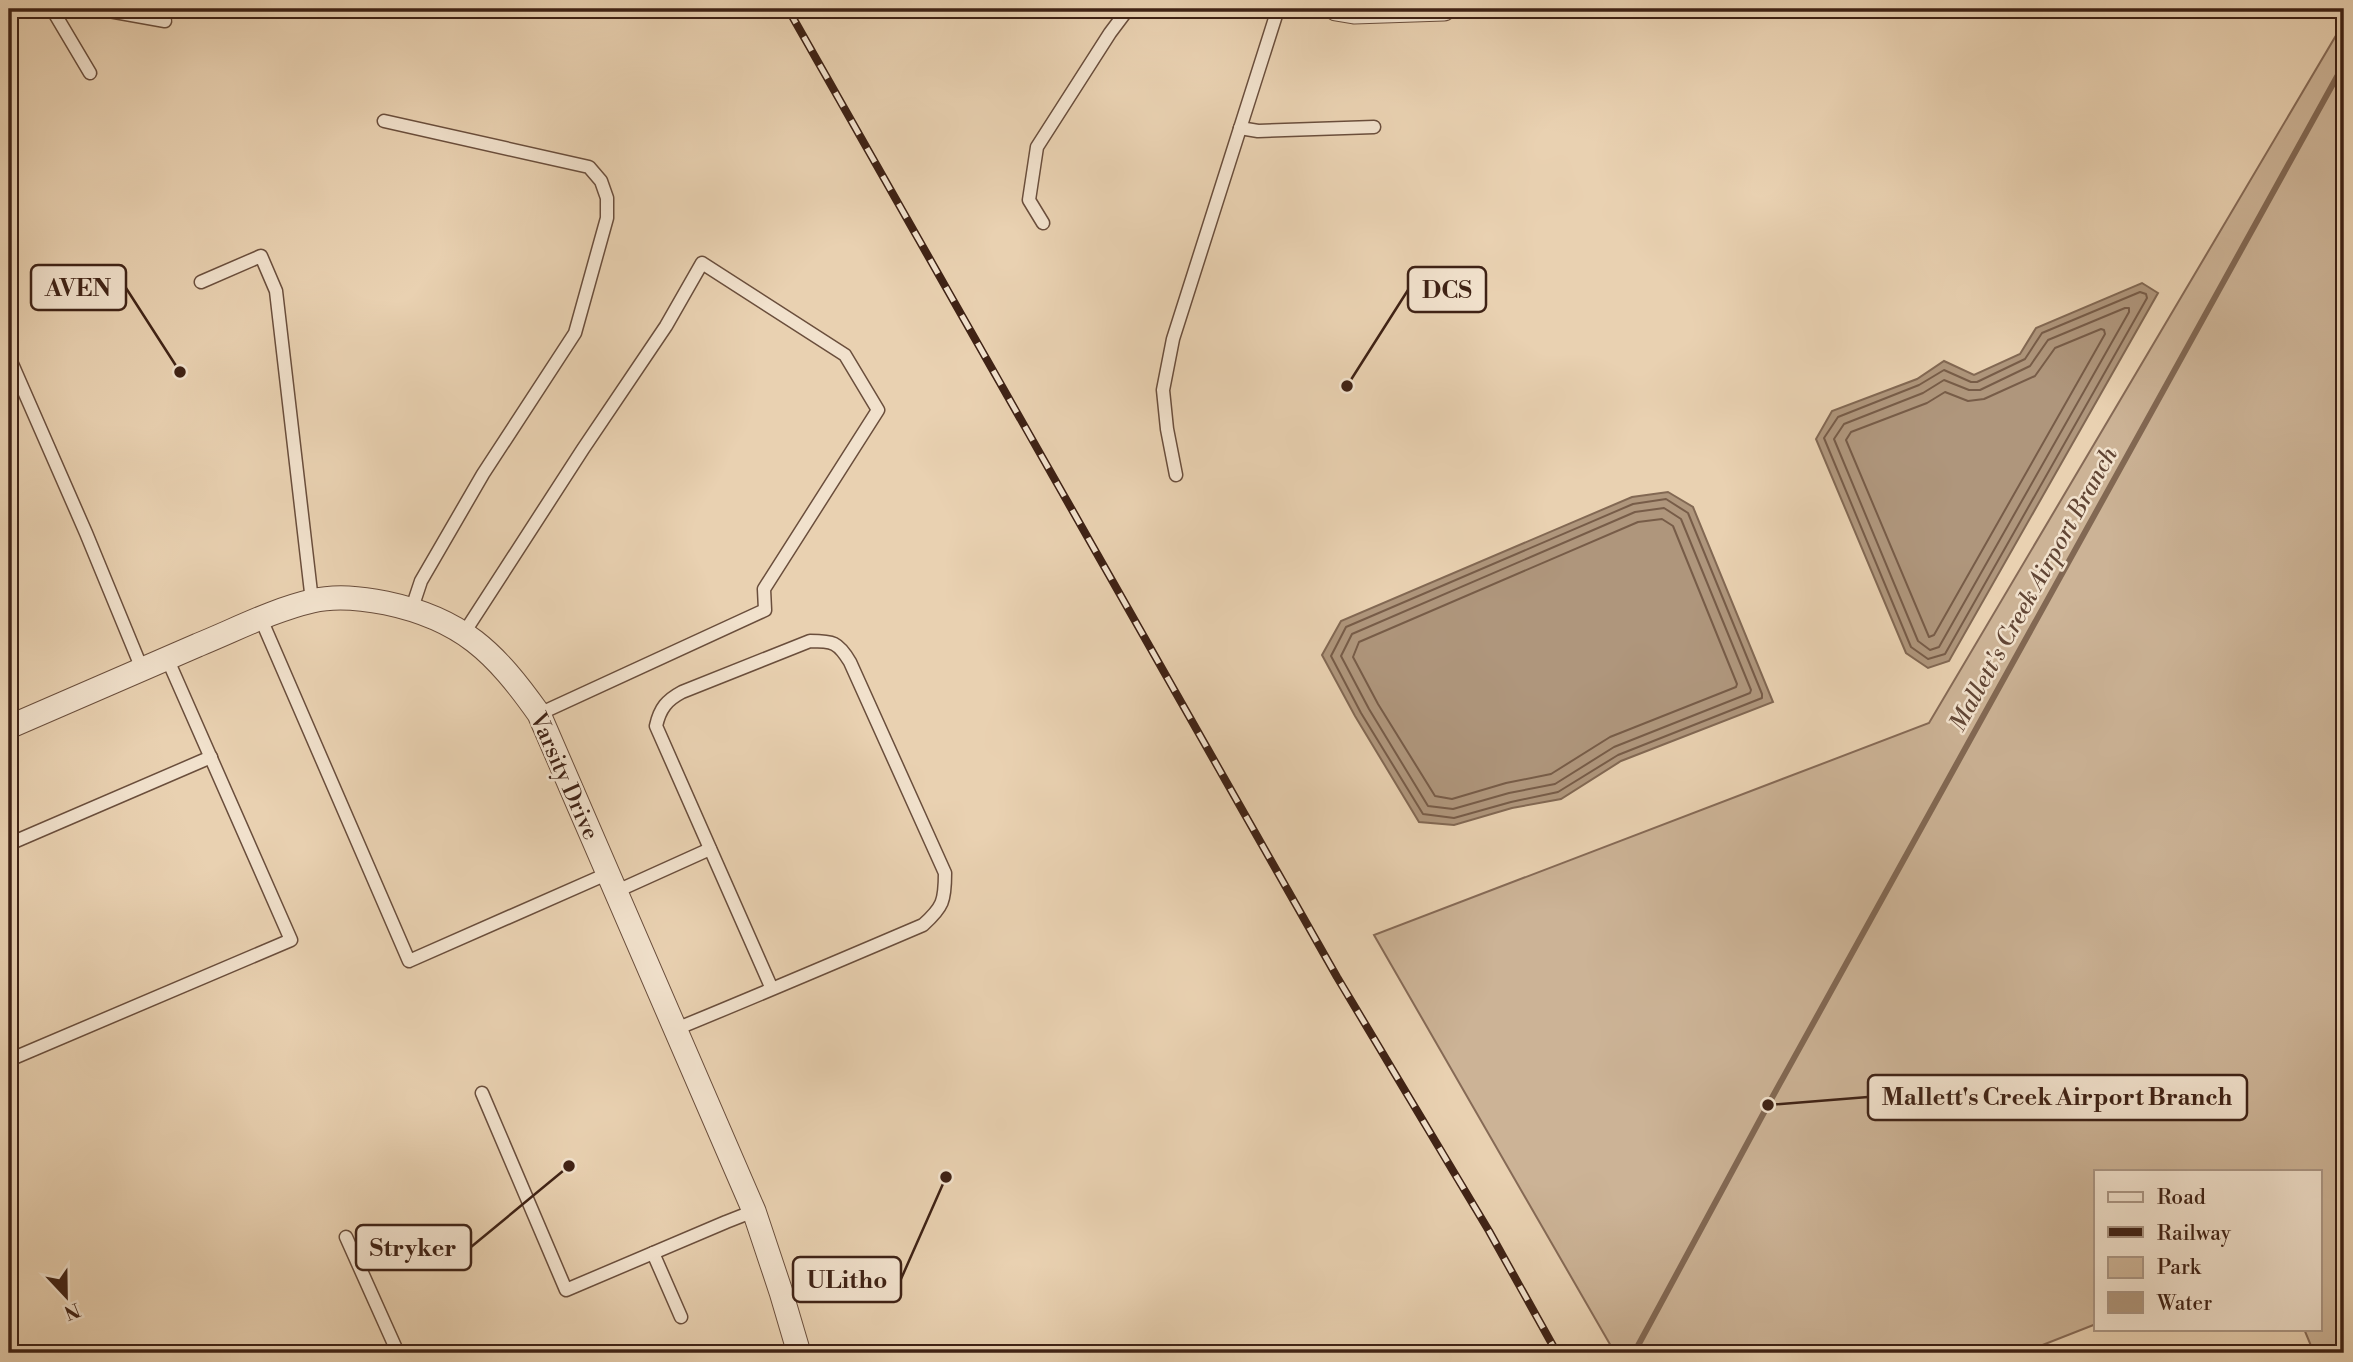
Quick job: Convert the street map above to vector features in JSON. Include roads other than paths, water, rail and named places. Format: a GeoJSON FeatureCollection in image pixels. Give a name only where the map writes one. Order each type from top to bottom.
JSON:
{"type":"FeatureCollection","features":[{"type":"Feature","properties":{"kind":"street"},"geometry":{"type":"LineString","coordinates":[[1336,9],[1354,12],[1444,9]]}},
{"type":"Feature","properties":{"kind":"street","name":"Varsity Drive"},"geometry":{"type":"LineString","coordinates":[[9,727],[167,658],[312,601],[348,597],[412,608],[452,624],[480,644],[511,674],[539,713],[754,1211],[799,1353]]}},
{"type":"Feature","properties":{"kind":"lane"},"geometry":{"type":"LineString","coordinates":[[52,9],[90,73]]}},
{"type":"Feature","properties":{"kind":"lane"},"geometry":{"type":"LineString","coordinates":[[98,9],[165,21]]}},
{"type":"Feature","properties":{"kind":"lane"},"geometry":{"type":"LineString","coordinates":[[1043,223],[1029,200],[1037,147],[1128,9]]}},
{"type":"Feature","properties":{"kind":"lane"},"geometry":{"type":"LineString","coordinates":[[1176,475],[1163,390],[1173,339],[1278,9]]}},
{"type":"Feature","properties":{"kind":"lane"},"geometry":{"type":"LineString","coordinates":[[384,121],[589,167],[601,181],[607,198],[607,218],[575,333],[469,498],[421,581],[412,608]]}},
{"type":"Feature","properties":{"kind":"lane"},"geometry":{"type":"LineString","coordinates":[[1240,128],[1258,131],[1374,127]]}},
{"type":"Feature","properties":{"kind":"lane"},"geometry":{"type":"LineString","coordinates":[[201,282],[261,256],[276,291],[312,601]]}},
{"type":"Feature","properties":{"kind":"lane"},"geometry":{"type":"LineString","coordinates":[[464,633],[666,326],[702,263],[845,355],[878,410],[764,589],[765,610],[539,713]]}},
{"type":"Feature","properties":{"kind":"lane"},"geometry":{"type":"LineString","coordinates":[[9,357],[142,669]]}},
{"type":"Feature","properties":{"kind":"lane"},"geometry":{"type":"LineString","coordinates":[[261,619],[409,961],[613,882],[710,849]]}},
{"type":"Feature","properties":{"kind":"lane"},"geometry":{"type":"LineString","coordinates":[[676,1029],[772,989],[923,925],[940,910],[945,894],[944,873],[842,648],[829,641],[810,641],[668,700],[659,714],[656,726],[772,989]]}},
{"type":"Feature","properties":{"kind":"lane"},"geometry":{"type":"LineString","coordinates":[[9,1060],[291,940],[167,658]]}},
{"type":"Feature","properties":{"kind":"lane"},"geometry":{"type":"LineString","coordinates":[[9,844],[211,757]]}},
{"type":"Feature","properties":{"kind":"lane"},"geometry":{"type":"LineString","coordinates":[[482,1093],[566,1290],[754,1211]]}},
{"type":"Feature","properties":{"kind":"lane"},"geometry":{"type":"LineString","coordinates":[[346,1237],[398,1353]]}},
{"type":"Feature","properties":{"kind":"lane"},"geometry":{"type":"LineString","coordinates":[[653,1253],[681,1317]]}},
{"type":"Feature","properties":{"kind":"water"},"geometry":{"type":"Polygon","coordinates":[[[2142,283],[2158,293],[1949,661],[1928,668],[1906,653],[1816,439],[1832,411],[1917,379],[1944,361],[1974,375],[2020,354],[2036,328],[2142,283]]]}},
{"type":"Feature","properties":{"kind":"water"},"geometry":{"type":"Polygon","coordinates":[[[1668,492],[1693,507],[1773,702],[1621,761],[1561,799],[1512,808],[1454,825],[1419,822],[1355,716],[1322,655],[1341,621],[1632,497],[1668,492]]]}},
{"type":"Feature","properties":{"kind":"waterway","name":"Mallett's Creek Airport Branch"},"geometry":{"type":"LineString","coordinates":[[1634,1353],[1768,1105],[2344,64]]}},
{"type":"Feature","properties":{"kind":"railway"},"geometry":{"type":"LineString","coordinates":[[788,9],[1337,977],[1489,1231],[1557,1353]]}},
{"type":"Feature","properties":{"kind":"place","name":"AVEN"},"geometry":{"type":"Point","coordinates":[180,372]}},
{"type":"Feature","properties":{"kind":"place","name":"DCS"},"geometry":{"type":"Point","coordinates":[1347,386]}},
{"type":"Feature","properties":{"kind":"place","name":"Mallett's Creek Airport Branch"},"geometry":{"type":"Point","coordinates":[1768,1105]}},
{"type":"Feature","properties":{"kind":"place","name":"Stryker"},"geometry":{"type":"Point","coordinates":[569,1166]}},
{"type":"Feature","properties":{"kind":"place","name":"ULitho"},"geometry":{"type":"Point","coordinates":[946,1177]}}]}
